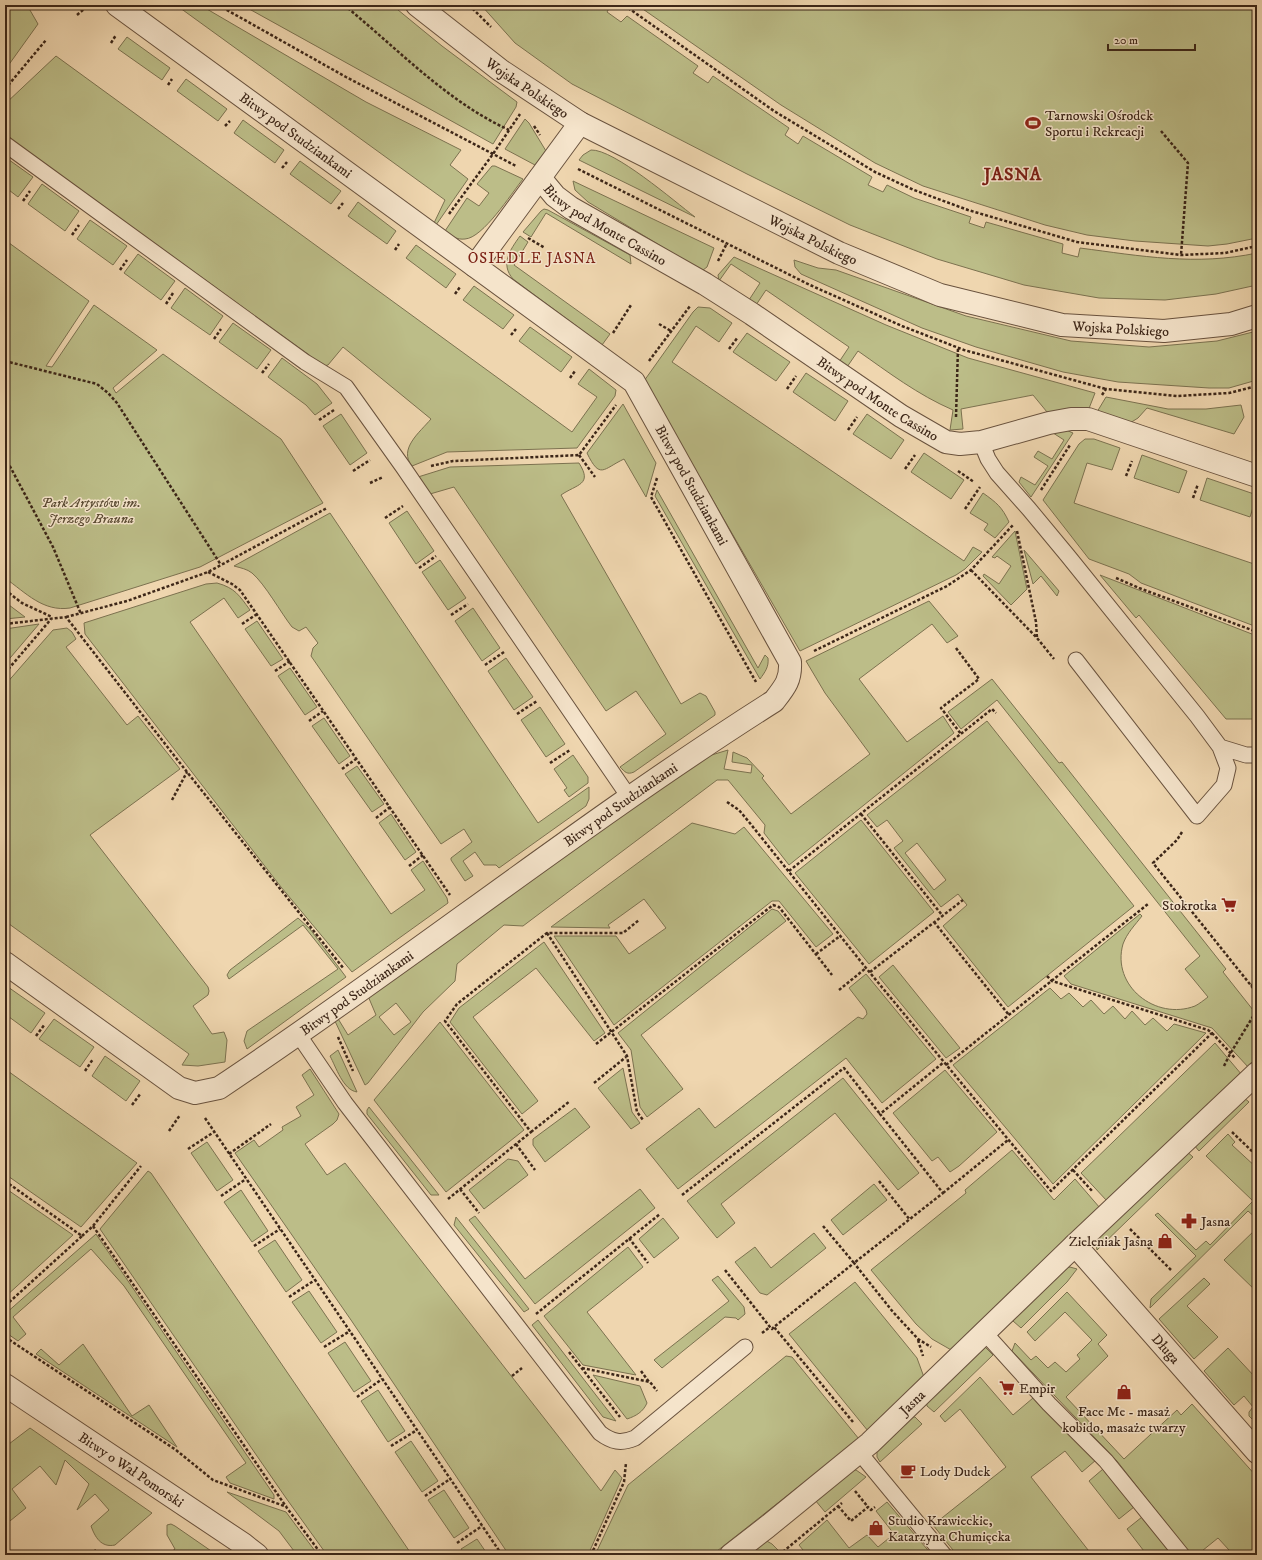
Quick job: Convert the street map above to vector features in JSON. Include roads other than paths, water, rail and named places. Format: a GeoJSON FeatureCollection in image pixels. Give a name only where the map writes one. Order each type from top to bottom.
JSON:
{"type":"FeatureCollection","features":[{"type":"Feature","properties":{"kind":"street","name":"Bitwy pod Studziankami"},"geometry":{"type":"LineString","coordinates":[[5,963],[179,1088],[195,1093],[219,1088],[360,990],[629,797],[774,701],[786,686],[790,673],[790,662],[634,382],[117,5]]}},
{"type":"Feature","properties":{"kind":"street","name":"Wojska Polskiego"},"geometry":{"type":"LineString","coordinates":[[417,5],[500,70],[528,102],[580,123],[839,253],[940,295],[1062,325],[1164,331],[1231,324],[1257,316]]}},
{"type":"Feature","properties":{"kind":"street"},"geometry":{"type":"LineString","coordinates":[[476,266],[580,123]]}},
{"type":"Feature","properties":{"kind":"street","name":"Bitwy pod Monte Cassino"},"geometry":{"type":"LineString","coordinates":[[540,178],[555,196],[571,208],[705,284],[752,314],[901,416],[946,442],[971,443],[1049,423],[1071,419],[1088,419],[1257,476]]}},
{"type":"Feature","properties":{"kind":"street","name":"Jasna"},"geometry":{"type":"LineString","coordinates":[[731,1555],[865,1448],[1075,1244],[1254,1075]]}},
{"type":"Feature","properties":{"kind":"street","name":"Długa"},"geometry":{"type":"LineString","coordinates":[[1075,1244],[1257,1452]]}},
{"type":"Feature","properties":{"kind":"street","name":"Bitwy o Wał Pomorski"},"geometry":{"type":"LineString","coordinates":[[5,1385],[243,1544],[257,1555]]}},
{"type":"Feature","properties":{"kind":"lane"},"geometry":{"type":"LineString","coordinates":[[5,144],[305,362],[346,387],[403,467],[629,797]]}},
{"type":"Feature","properties":{"kind":"lane"},"geometry":{"type":"LineString","coordinates":[[971,443],[988,459],[997,473],[1029,509],[1197,716],[1220,747],[1228,768],[1224,785],[1197,816],[1076,660]]}},
{"type":"Feature","properties":{"kind":"lane"},"geometry":{"type":"LineString","coordinates":[[1220,747],[1246,755],[1257,756]]}},
{"type":"Feature","properties":{"kind":"lane"},"geometry":{"type":"LineString","coordinates":[[298,1034],[345,1103],[600,1433],[614,1442],[628,1441],[635,1438],[745,1347]]}},
{"type":"Feature","properties":{"kind":"lane"},"geometry":{"type":"LineString","coordinates":[[984,1332],[1049,1404],[1106,1461],[1182,1555]]}},
{"type":"Feature","properties":{"kind":"lane"},"geometry":{"type":"LineString","coordinates":[[865,1448],[892,1493],[944,1555]]}},
{"type":"Feature","properties":{"kind":"place","name":"Tarnowski Ośrodek Sportu i Rekreacji"},"geometry":{"type":"Point","coordinates":[1033,123]}},
{"type":"Feature","properties":{"kind":"place","name":"Stokrotka"},"geometry":{"type":"Point","coordinates":[1229,905]}},
{"type":"Feature","properties":{"kind":"place","name":"Jasna"},"geometry":{"type":"Point","coordinates":[1189,1221]}},
{"type":"Feature","properties":{"kind":"place","name":"Zieleniak Jasna"},"geometry":{"type":"Point","coordinates":[1165,1241]}},
{"type":"Feature","properties":{"kind":"place","name":"Empir"},"geometry":{"type":"Point","coordinates":[1007,1388]}},
{"type":"Feature","properties":{"kind":"place","name":"Face Me - masaż kobido, masaże twarzy"},"geometry":{"type":"Point","coordinates":[1124,1392]}},
{"type":"Feature","properties":{"kind":"place","name":"Lody Dudek"},"geometry":{"type":"Point","coordinates":[908,1471]}},
{"type":"Feature","properties":{"kind":"place","name":"Studio Krawieckie, Katarzyna Chumięcka"},"geometry":{"type":"Point","coordinates":[876,1528]}},
{"type":"Feature","properties":{"kind":"district","name":"JASNA"},"geometry":{"type":"Point","coordinates":[1013,174]}},
{"type":"Feature","properties":{"kind":"district","name":"OSIEDLE JASNA"},"geometry":{"type":"Point","coordinates":[532,258]}},
{"type":"Feature","properties":{"kind":"park label","name":"Park Artystów im. Jerzego Brauna"},"geometry":{"type":"Point","coordinates":[91,510]}}]}
